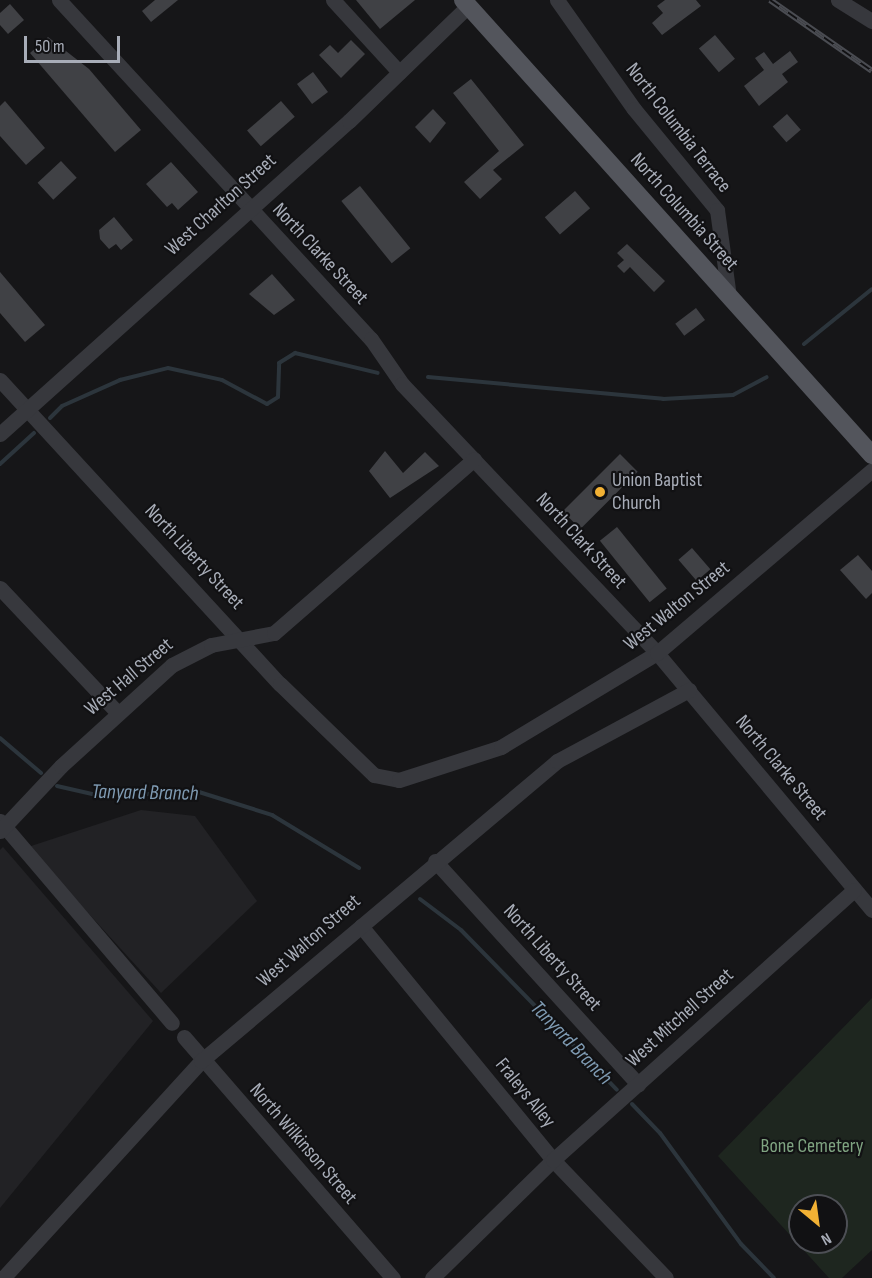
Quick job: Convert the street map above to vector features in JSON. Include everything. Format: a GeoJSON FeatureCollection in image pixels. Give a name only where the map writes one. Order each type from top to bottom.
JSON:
{"type":"FeatureCollection","features":[{"type":"Feature","properties":{"kind":"main road","name":"North Columbia Street"},"geometry":{"type":"LineString","coordinates":[[465,3],[872,455]]}},
{"type":"Feature","properties":{"kind":"street","name":"North Clarke Street"},"geometry":{"type":"LineString","coordinates":[[59,0],[474,459]]}},
{"type":"Feature","properties":{"kind":"street"},"geometry":{"type":"LineString","coordinates":[[333,0],[399,72]]}},
{"type":"Feature","properties":{"kind":"street","name":"North Columbia Terrace"},"geometry":{"type":"LineString","coordinates":[[557,0],[666,151],[717,210],[729,296]]}},
{"type":"Feature","properties":{"kind":"street"},"geometry":{"type":"LineString","coordinates":[[838,0],[872,21]]}},
{"type":"Feature","properties":{"kind":"street","name":"West Charlton Street"},"geometry":{"type":"LineString","coordinates":[[0,434],[399,72],[465,3]]}},
{"type":"Feature","properties":{"kind":"street","name":"North Liberty Street"},"geometry":{"type":"LineString","coordinates":[[0,380],[358,761]]}},
{"type":"Feature","properties":{"kind":"street","name":"West Hall Street"},"geometry":{"type":"LineString","coordinates":[[2,826],[117,712],[190,652],[274,633],[302,613],[474,459]]}},
{"type":"Feature","properties":{"kind":"street","name":"North Clark Street"},"geometry":{"type":"LineString","coordinates":[[474,459],[657,653]]}},
{"type":"Feature","properties":{"kind":"street","name":"West Walton Street"},"geometry":{"type":"LineString","coordinates":[[358,761],[374,775],[399,780],[430,774],[501,747],[657,653],[872,470]]}},
{"type":"Feature","properties":{"kind":"street"},"geometry":{"type":"LineString","coordinates":[[0,588],[117,712]]}},
{"type":"Feature","properties":{"kind":"street","name":"North Clarke Street"},"geometry":{"type":"LineString","coordinates":[[657,653],[872,910]]}},
{"type":"Feature","properties":{"kind":"street","name":"West Walton Street"},"geometry":{"type":"LineString","coordinates":[[1,1278],[201,1061],[435,861],[557,761],[689,690]]}},
{"type":"Feature","properties":{"kind":"street"},"geometry":{"type":"LineString","coordinates":[[2,826],[172,1023]]}},
{"type":"Feature","properties":{"kind":"street","name":"North Liberty Street"},"geometry":{"type":"LineString","coordinates":[[435,861],[639,1084]]}},
{"type":"Feature","properties":{"kind":"street","name":"West Mitchell Street"},"geometry":{"type":"LineString","coordinates":[[432,1278],[553,1160],[854,890]]}},
{"type":"Feature","properties":{"kind":"street","name":"Fraleys Alley"},"geometry":{"type":"LineString","coordinates":[[361,926],[553,1160],[666,1278]]}},
{"type":"Feature","properties":{"kind":"street","name":"North Wilkinson Street"},"geometry":{"type":"LineString","coordinates":[[184,1037],[201,1061],[393,1278]]}},
{"type":"Feature","properties":{"kind":"shaded area"},"geometry":{"type":"Polygon","coordinates":[[[141,810],[195,816],[257,901],[161,993],[28,847],[141,810]]]}},
{"type":"Feature","properties":{"kind":"shaded area"},"geometry":{"type":"Polygon","coordinates":[[[3,847],[153,1021],[0,1208],[0,850],[3,847]]]}},
{"type":"Feature","properties":{"kind":"green space","name":"Bone Cemetery"},"geometry":{"type":"Polygon","coordinates":[[[872,998],[872,1250],[842,1278],[829,1278],[807,1254],[848,1254],[848,1194],[788,1194],[788,1233],[718,1156],[872,998]]]}},
{"type":"Feature","properties":{"kind":"building"},"geometry":{"type":"Polygon","coordinates":[[[155,0],[178,0],[151,22],[142,11],[155,0]]]}},
{"type":"Feature","properties":{"kind":"building"},"geometry":{"type":"Polygon","coordinates":[[[356,0],[415,0],[380,29],[356,0]]]}},
{"type":"Feature","properties":{"kind":"building"},"geometry":{"type":"Polygon","coordinates":[[[665,0],[696,0],[701,6],[662,35],[652,23],[663,13],[657,6],[665,0]]]}},
{"type":"Feature","properties":{"kind":"building"},"geometry":{"type":"Polygon","coordinates":[[[10,4],[24,20],[8,34],[0,25],[0,13],[10,4]]]}},
{"type":"Feature","properties":{"kind":"building"},"geometry":{"type":"Polygon","coordinates":[[[715,35],[735,59],[719,72],[699,48],[715,35]]]}},
{"type":"Feature","properties":{"kind":"building"},"geometry":{"type":"Polygon","coordinates":[[[48,37],[89,69],[141,130],[115,152],[30,53],[48,37]]]}},
{"type":"Feature","properties":{"kind":"building"},"geometry":{"type":"Polygon","coordinates":[[[351,40],[365,54],[341,78],[319,55],[330,45],[338,53],[351,40]]]}},
{"type":"Feature","properties":{"kind":"building"},"geometry":{"type":"Polygon","coordinates":[[[790,51],[798,62],[782,74],[788,82],[759,106],[744,86],[764,70],[755,58],[764,52],[773,64],[790,51]]]}},
{"type":"Feature","properties":{"kind":"building"},"geometry":{"type":"Polygon","coordinates":[[[313,72],[328,92],[312,104],[297,84],[313,72]]]}},
{"type":"Feature","properties":{"kind":"building"},"geometry":{"type":"Polygon","coordinates":[[[471,79],[524,145],[493,170],[502,179],[480,199],[464,182],[499,151],[453,93],[471,79]]]}},
{"type":"Feature","properties":{"kind":"building"},"geometry":{"type":"Polygon","coordinates":[[[5,101],[45,148],[26,165],[0,136],[0,106],[5,101]]]}},
{"type":"Feature","properties":{"kind":"building"},"geometry":{"type":"Polygon","coordinates":[[[281,101],[295,117],[261,146],[247,131],[281,101]]]}},
{"type":"Feature","properties":{"kind":"building"},"geometry":{"type":"Polygon","coordinates":[[[433,109],[446,123],[430,143],[415,127],[433,109]]]}},
{"type":"Feature","properties":{"kind":"building"},"geometry":{"type":"Polygon","coordinates":[[[787,114],[801,130],[786,142],[773,126],[787,114]]]}},
{"type":"Feature","properties":{"kind":"building"},"geometry":{"type":"Polygon","coordinates":[[[61,161],[77,178],[53,200],[38,183],[61,161]]]}},
{"type":"Feature","properties":{"kind":"building"},"geometry":{"type":"Polygon","coordinates":[[[171,162],[198,192],[178,210],[172,203],[167,207],[146,184],[171,162]]]}},
{"type":"Feature","properties":{"kind":"building"},"geometry":{"type":"Polygon","coordinates":[[[360,186],[410,248],[392,263],[341,201],[360,186]]]}},
{"type":"Feature","properties":{"kind":"building"},"geometry":{"type":"Polygon","coordinates":[[[575,191],[590,208],[560,235],[545,217],[575,191]]]}},
{"type":"Feature","properties":{"kind":"building"},"geometry":{"type":"Polygon","coordinates":[[[114,217],[133,240],[121,250],[116,244],[109,249],[100,239],[99,230],[114,217]]]}},
{"type":"Feature","properties":{"kind":"building"},"geometry":{"type":"Polygon","coordinates":[[[627,244],[665,281],[654,292],[630,267],[624,273],[617,266],[624,260],[617,253],[627,244]]]}},
{"type":"Feature","properties":{"kind":"building"},"geometry":{"type":"Polygon","coordinates":[[[0,272],[45,325],[25,342],[0,313],[0,272]]]}},
{"type":"Feature","properties":{"kind":"building"},"geometry":{"type":"Polygon","coordinates":[[[272,274],[295,300],[274,315],[249,294],[272,274]]]}},
{"type":"Feature","properties":{"kind":"building"},"geometry":{"type":"Polygon","coordinates":[[[696,308],[705,320],[684,336],[675,324],[696,308]]]}},
{"type":"Feature","properties":{"kind":"building"},"geometry":{"type":"Polygon","coordinates":[[[385,451],[403,473],[425,452],[439,466],[390,498],[369,471],[385,451]]]}},
{"type":"Feature","properties":{"kind":"building","name":"Union Baptist Church"},"geometry":{"type":"Polygon","coordinates":[[[620,454],[638,472],[580,529],[563,511],[620,454]]]}},
{"type":"Feature","properties":{"kind":"building"},"geometry":{"type":"Polygon","coordinates":[[[617,527],[667,588],[650,602],[600,541],[617,527]]]}},
{"type":"Feature","properties":{"kind":"building"},"geometry":{"type":"Polygon","coordinates":[[[692,548],[710,569],[697,581],[678,560],[692,548]]]}},
{"type":"Feature","properties":{"kind":"building"},"geometry":{"type":"Polygon","coordinates":[[[858,555],[872,571],[872,593],[866,599],[840,570],[858,555]]]}},
{"type":"Feature","properties":{"kind":"waterway"},"geometry":{"type":"LineString","coordinates":[[804,344],[872,289]]}},
{"type":"Feature","properties":{"kind":"waterway"},"geometry":{"type":"LineString","coordinates":[[50,418],[62,406],[120,380],[168,368],[222,380],[267,404],[278,397],[279,363],[295,353],[378,373]]}},
{"type":"Feature","properties":{"kind":"waterway"},"geometry":{"type":"LineString","coordinates":[[428,377],[663,399],[733,395],[767,377]]}},
{"type":"Feature","properties":{"kind":"waterway"},"geometry":{"type":"LineString","coordinates":[[0,464],[34,433]]}},
{"type":"Feature","properties":{"kind":"waterway","name":"Tanyard Branch"},"geometry":{"type":"LineString","coordinates":[[0,738],[41,773]]}},
{"type":"Feature","properties":{"kind":"waterway","name":"Tanyard Branch"},"geometry":{"type":"LineString","coordinates":[[57,786],[101,796],[199,792],[272,815],[359,868]]}},
{"type":"Feature","properties":{"kind":"waterway","name":"Tanyard Branch"},"geometry":{"type":"LineString","coordinates":[[420,899],[461,930],[617,1090]]}},
{"type":"Feature","properties":{"kind":"waterway","name":"Tanyard Branch"},"geometry":{"type":"LineString","coordinates":[[632,1104],[660,1133],[741,1244],[774,1278]]}},
{"type":"Feature","properties":{"kind":"railway"},"geometry":{"type":"LineString","coordinates":[[770,0],[872,71]]}},
{"type":"Feature","properties":{"kind":"place","name":"Union Baptist Church"},"geometry":{"type":"Point","coordinates":[600,492]}}]}
